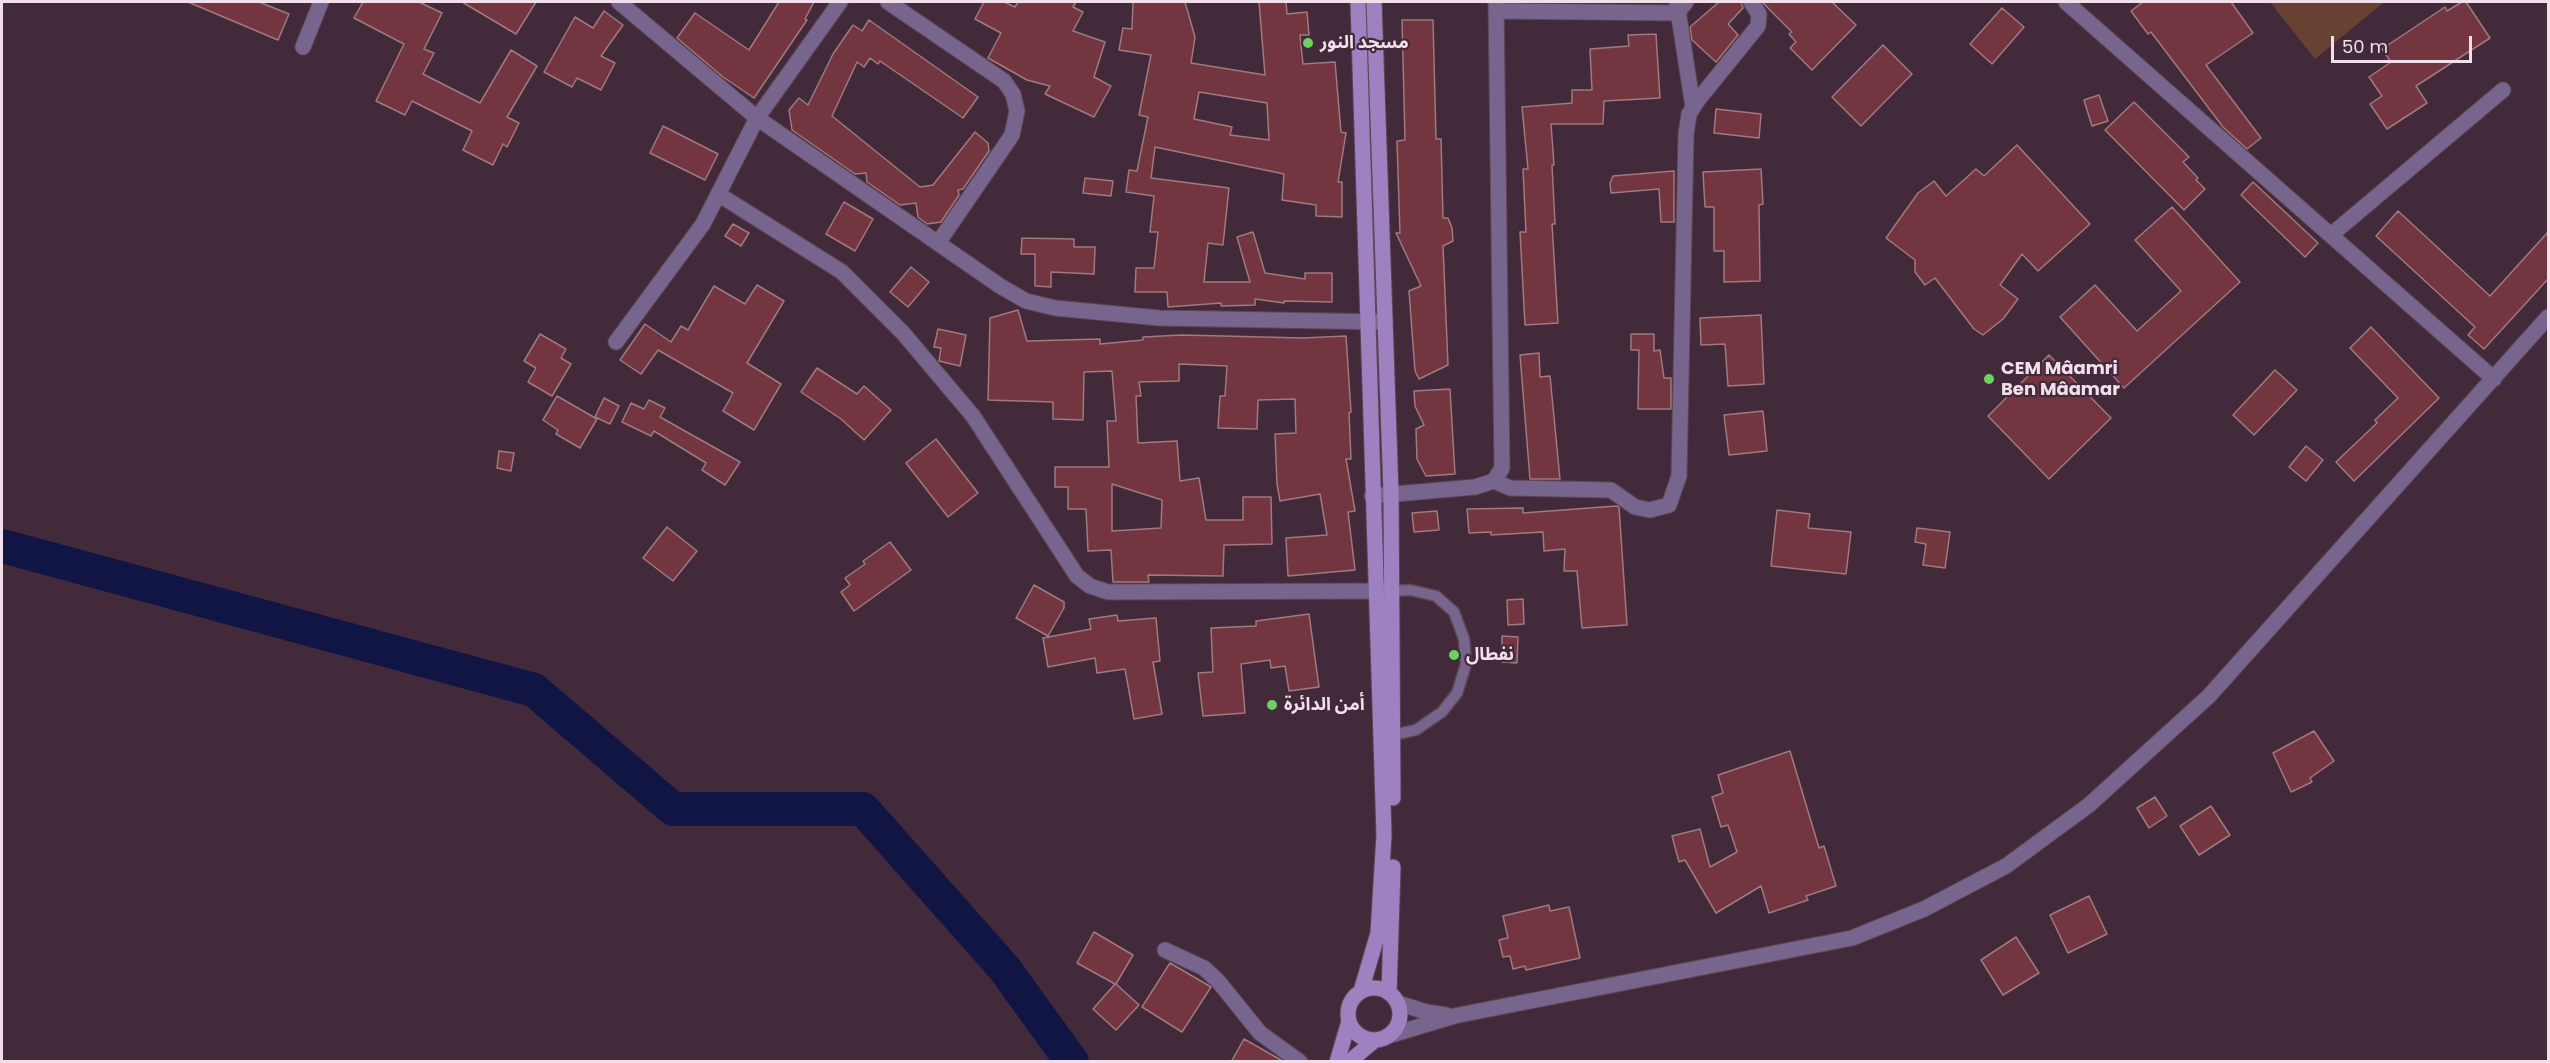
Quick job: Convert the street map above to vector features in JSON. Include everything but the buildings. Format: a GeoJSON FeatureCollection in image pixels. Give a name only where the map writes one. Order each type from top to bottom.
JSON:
{"type":"FeatureCollection","features":[{"type":"Feature","properties":{"kind":"main road"},"geometry":{"type":"LineString","coordinates":[[1358,2],[1372,496],[1385,591]]}},
{"type":"Feature","properties":{"kind":"main road"},"geometry":{"type":"LineString","coordinates":[[1349,1062],[1375,1040],[1391,1035],[1400,1020],[1394,998],[1388,883],[1385,591],[1391,493],[1374,2]]}},
{"type":"Feature","properties":{"kind":"main road"},"geometry":{"type":"LineString","coordinates":[[1337,1062],[1349,1021],[1350,1004],[1361,991],[1375,947],[1388,883]]}},
{"type":"Feature","properties":{"kind":"main road"},"geometry":{"type":"LineString","coordinates":[[1361,991],[1376,988],[1394,998]]}},
{"type":"Feature","properties":{"kind":"main road"},"geometry":{"type":"LineString","coordinates":[[1349,1021],[1359,1035],[1375,1040]]}},
{"type":"Feature","properties":{"kind":"street"},"geometry":{"type":"LineString","coordinates":[[303,46],[321,2]]}},
{"type":"Feature","properties":{"kind":"street"},"geometry":{"type":"LineString","coordinates":[[620,2],[757,118],[1000,286],[1026,301],[1055,308],[1159,318],[1385,322]]}},
{"type":"Feature","properties":{"kind":"street"},"geometry":{"type":"LineString","coordinates":[[616,342],[703,224],[757,118],[840,2]]}},
{"type":"Feature","properties":{"kind":"street"},"geometry":{"type":"LineString","coordinates":[[888,2],[1004,81],[1013,94],[1017,111],[1012,135],[938,243]]}},
{"type":"Feature","properties":{"kind":"street"},"geometry":{"type":"LineString","coordinates":[[1494,481],[1509,488],[1611,490],[1635,507],[1650,510],[1669,505],[1679,476],[1686,134],[1689,114],[1758,26],[1759,14],[1750,2]]}},
{"type":"Feature","properties":{"kind":"street"},"geometry":{"type":"LineString","coordinates":[[2066,2],[2494,379]]}},
{"type":"Feature","properties":{"kind":"street"},"geometry":{"type":"LineString","coordinates":[[1372,496],[1475,487],[1494,481],[1502,468],[1496,6],[1680,5],[1693,107]]}},
{"type":"Feature","properties":{"kind":"street"},"geometry":{"type":"LineString","coordinates":[[2331,235],[2503,90]]}},
{"type":"Feature","properties":{"kind":"street"},"geometry":{"type":"LineString","coordinates":[[718,194],[842,272],[903,333],[973,416],[1077,576],[1090,586],[1108,591],[1385,591]]}},
{"type":"Feature","properties":{"kind":"street"},"geometry":{"type":"LineString","coordinates":[[1391,1035],[1455,1016],[1852,938],[1924,909],[2006,866],[2089,805],[2209,696],[2548,317]]}},
{"type":"Feature","properties":{"kind":"street"},"geometry":{"type":"LineString","coordinates":[[1165,950],[1204,968],[1223,987],[1260,1033],[1300,1062]]}},
{"type":"Feature","properties":{"kind":"street"},"geometry":{"type":"LineString","coordinates":[[1394,998],[1426,1012],[1455,1016]]}},
{"type":"Feature","properties":{"kind":"lane"},"geometry":{"type":"LineString","coordinates":[[1385,591],[1410,590],[1436,596],[1454,612],[1464,639],[1466,664],[1457,693],[1442,712],[1416,730],[1388,736]]}},
{"type":"Feature","properties":{"kind":"shaded area"},"geometry":{"type":"Polygon","coordinates":[[[2270,2],[2384,2],[2315,59],[2270,2]]]}},
{"type":"Feature","properties":{"kind":"waterway"},"geometry":{"type":"LineString","coordinates":[[2,546],[534,690],[673,809],[863,809],[1004,968],[1072,1062]]}},
{"type":"Feature","properties":{"kind":"place","name":"مسجد النور"},"geometry":{"type":"Point","coordinates":[1308,43]}},
{"type":"Feature","properties":{"kind":"place","name":"CEM Mâamri Ben Mâamar"},"geometry":{"type":"Point","coordinates":[1989,379]}},
{"type":"Feature","properties":{"kind":"place","name":"نفطال"},"geometry":{"type":"Point","coordinates":[1454,655]}},
{"type":"Feature","properties":{"kind":"place","name":"أمن الدائرة"},"geometry":{"type":"Point","coordinates":[1272,705]}}]}
